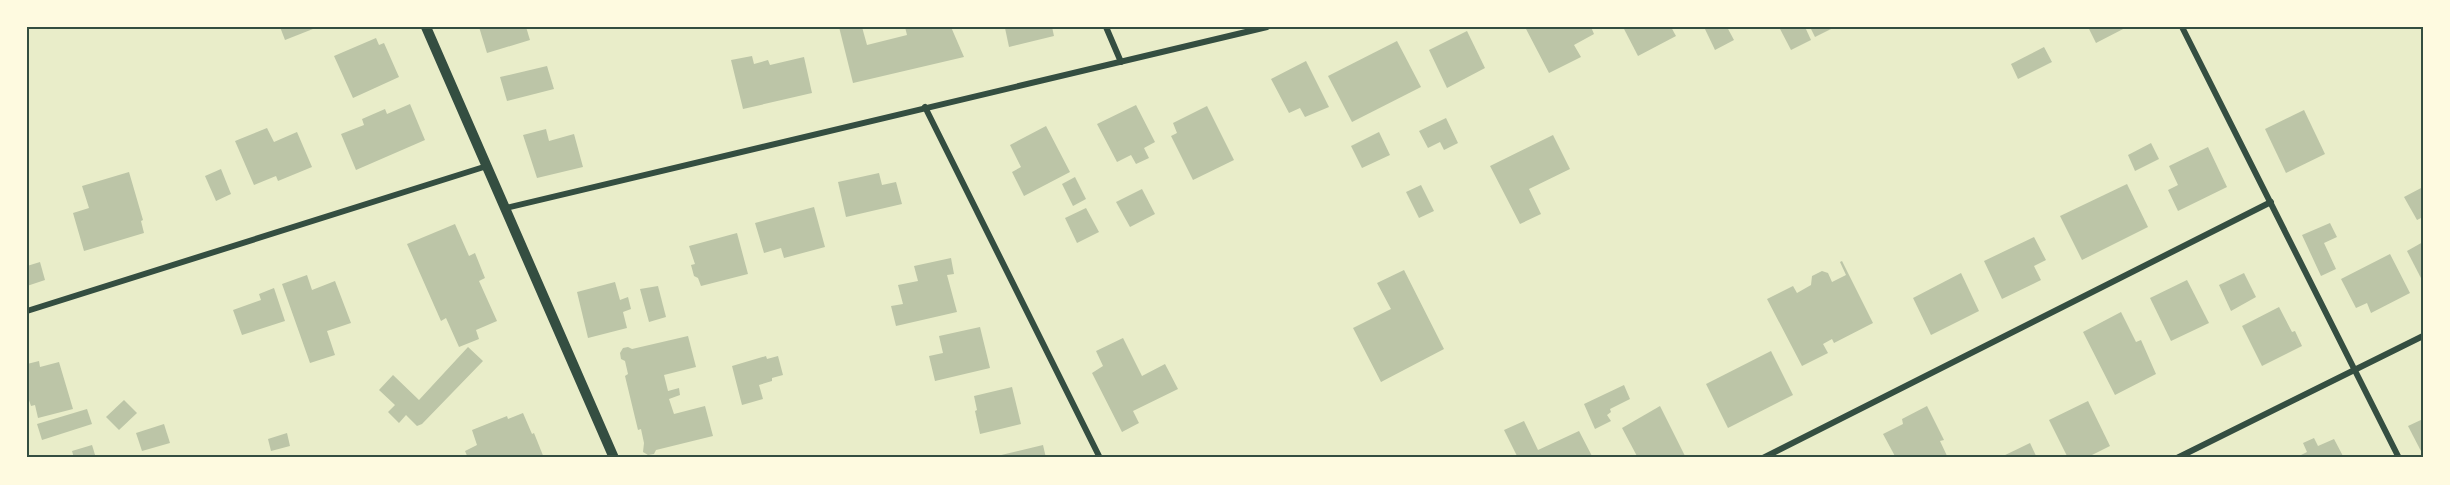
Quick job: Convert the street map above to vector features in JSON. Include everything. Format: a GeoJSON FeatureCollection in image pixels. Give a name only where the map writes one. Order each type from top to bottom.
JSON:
{"type":"FeatureCollection","features":[{"type":"Feature","properties":{"kind":"street"},"geometry":{"type":"LineString","coordinates":[[426,27],[614,458]]}},
{"type":"Feature","properties":{"kind":"street"},"geometry":{"type":"LineString","coordinates":[[1106,27],[1121,62]]}},
{"type":"Feature","properties":{"kind":"street"},"geometry":{"type":"LineString","coordinates":[[506,208],[1268,27]]}},
{"type":"Feature","properties":{"kind":"street"},"geometry":{"type":"LineString","coordinates":[[2182,27],[2399,458]]}},
{"type":"Feature","properties":{"kind":"street"},"geometry":{"type":"LineString","coordinates":[[925,108],[1100,458]]}},
{"type":"Feature","properties":{"kind":"street"},"geometry":{"type":"LineString","coordinates":[[27,311],[487,166]]}},
{"type":"Feature","properties":{"kind":"street"},"geometry":{"type":"LineString","coordinates":[[1762,458],[2271,202]]}},
{"type":"Feature","properties":{"kind":"street"},"geometry":{"type":"LineString","coordinates":[[2177,458],[2423,336]]}},
{"type":"Feature","properties":{"kind":"building"},"geometry":{"type":"Polygon","coordinates":[[[280,27],[318,27],[285,40],[280,27]]]}},
{"type":"Feature","properties":{"kind":"building"},"geometry":{"type":"Polygon","coordinates":[[[479,27],[526,27],[530,40],[487,53],[479,27]]]}},
{"type":"Feature","properties":{"kind":"building"},"geometry":{"type":"Polygon","coordinates":[[[839,27],[862,27],[867,45],[907,35],[905,27],[951,27],[964,57],[853,83],[839,27]]]}},
{"type":"Feature","properties":{"kind":"building"},"geometry":{"type":"Polygon","coordinates":[[[1052,27],[1054,36],[1009,47],[1005,28],[1052,27]]]}},
{"type":"Feature","properties":{"kind":"building"},"geometry":{"type":"Polygon","coordinates":[[[1525,27],[1591,27],[1594,34],[1574,45],[1581,57],[1549,73],[1525,27]]]}},
{"type":"Feature","properties":{"kind":"building"},"geometry":{"type":"Polygon","coordinates":[[[1623,27],[1671,27],[1676,36],[1638,56],[1623,27]]]}},
{"type":"Feature","properties":{"kind":"building"},"geometry":{"type":"Polygon","coordinates":[[[1704,27],[1727,27],[1734,40],[1715,50],[1704,27]]]}},
{"type":"Feature","properties":{"kind":"building"},"geometry":{"type":"Polygon","coordinates":[[[1779,27],[1805,27],[1811,40],[1791,50],[1779,27]]]}},
{"type":"Feature","properties":{"kind":"building"},"geometry":{"type":"Polygon","coordinates":[[[1810,27],[1835,27],[1815,37],[1810,27]]]}},
{"type":"Feature","properties":{"kind":"building"},"geometry":{"type":"Polygon","coordinates":[[[2088,27],[2127,27],[2096,43],[2088,27]]]}},
{"type":"Feature","properties":{"kind":"building"},"geometry":{"type":"Polygon","coordinates":[[[1467,31],[1485,68],[1447,88],[1429,50],[1467,31]]]}},
{"type":"Feature","properties":{"kind":"building"},"geometry":{"type":"Polygon","coordinates":[[[376,38],[379,45],[384,43],[399,77],[353,98],[334,56],[376,38]]]}},
{"type":"Feature","properties":{"kind":"building"},"geometry":{"type":"Polygon","coordinates":[[[1397,41],[1421,87],[1352,122],[1328,76],[1397,41]]]}},
{"type":"Feature","properties":{"kind":"building"},"geometry":{"type":"Polygon","coordinates":[[[2044,47],[2052,62],[2018,79],[2011,64],[2044,47]]]}},
{"type":"Feature","properties":{"kind":"building"},"geometry":{"type":"Polygon","coordinates":[[[752,56],[754,64],[768,60],[770,65],[804,57],[812,93],[743,109],[731,60],[752,56]]]}},
{"type":"Feature","properties":{"kind":"building"},"geometry":{"type":"Polygon","coordinates":[[[1306,61],[1329,107],[1305,117],[1300,108],[1289,113],[1271,79],[1306,61]]]}},
{"type":"Feature","properties":{"kind":"building"},"geometry":{"type":"Polygon","coordinates":[[[547,66],[554,89],[507,101],[500,77],[547,66]]]}},
{"type":"Feature","properties":{"kind":"building"},"geometry":{"type":"Polygon","coordinates":[[[410,104],[425,140],[356,170],[341,134],[364,125],[362,119],[385,109],[387,114],[410,104]]]}},
{"type":"Feature","properties":{"kind":"building"},"geometry":{"type":"Polygon","coordinates":[[[1136,105],[1155,142],[1144,148],[1149,158],[1136,164],[1131,155],[1117,162],[1097,124],[1136,105]]]}},
{"type":"Feature","properties":{"kind":"building"},"geometry":{"type":"Polygon","coordinates":[[[1207,106],[1234,160],[1193,180],[1171,136],[1177,133],[1173,123],[1207,106]]]}},
{"type":"Feature","properties":{"kind":"building"},"geometry":{"type":"Polygon","coordinates":[[[2304,110],[2325,154],[2286,173],[2265,129],[2304,110]]]}},
{"type":"Feature","properties":{"kind":"building"},"geometry":{"type":"Polygon","coordinates":[[[1446,118],[1458,143],[1444,150],[1440,142],[1428,148],[1419,131],[1446,118]]]}},
{"type":"Feature","properties":{"kind":"building"},"geometry":{"type":"Polygon","coordinates":[[[1046,126],[1070,172],[1024,196],[1012,172],[1021,167],[1010,145],[1046,126]]]}},
{"type":"Feature","properties":{"kind":"building"},"geometry":{"type":"Polygon","coordinates":[[[267,128],[274,142],[297,132],[312,167],[278,181],[276,176],[254,185],[235,141],[267,128]]]}},
{"type":"Feature","properties":{"kind":"building"},"geometry":{"type":"Polygon","coordinates":[[[546,129],[549,141],[574,134],[583,167],[537,178],[523,135],[546,129]]]}},
{"type":"Feature","properties":{"kind":"building"},"geometry":{"type":"Polygon","coordinates":[[[1379,132],[1390,155],[1362,168],[1351,146],[1379,132]]]}},
{"type":"Feature","properties":{"kind":"building"},"geometry":{"type":"Polygon","coordinates":[[[1553,135],[1570,169],[1529,189],[1541,214],[1520,224],[1490,166],[1553,135]]]}},
{"type":"Feature","properties":{"kind":"building"},"geometry":{"type":"Polygon","coordinates":[[[2151,143],[2159,159],[2135,171],[2128,155],[2151,143]]]}},
{"type":"Feature","properties":{"kind":"building"},"geometry":{"type":"Polygon","coordinates":[[[2208,147],[2227,187],[2178,211],[2168,190],[2178,185],[2169,166],[2208,147]]]}},
{"type":"Feature","properties":{"kind":"building"},"geometry":{"type":"Polygon","coordinates":[[[221,169],[231,194],[216,201],[205,176],[221,169]]]}},
{"type":"Feature","properties":{"kind":"building"},"geometry":{"type":"Polygon","coordinates":[[[129,172],[143,220],[141,221],[144,233],[84,251],[73,213],[89,208],[82,186],[129,172]]]}},
{"type":"Feature","properties":{"kind":"building"},"geometry":{"type":"Polygon","coordinates":[[[879,173],[882,185],[896,182],[902,204],[846,217],[838,182],[879,173]]]}},
{"type":"Feature","properties":{"kind":"building"},"geometry":{"type":"Polygon","coordinates":[[[1075,177],[1086,199],[1073,206],[1062,184],[1075,177]]]}},
{"type":"Feature","properties":{"kind":"building"},"geometry":{"type":"Polygon","coordinates":[[[2127,184],[2148,227],[2082,260],[2060,216],[2127,184]]]}},
{"type":"Feature","properties":{"kind":"building"},"geometry":{"type":"Polygon","coordinates":[[[1421,185],[1434,211],[1419,218],[1406,192],[1421,185]]]}},
{"type":"Feature","properties":{"kind":"building"},"geometry":{"type":"Polygon","coordinates":[[[2423,187],[2423,217],[2417,220],[2404,197],[2423,187]]]}},
{"type":"Feature","properties":{"kind":"building"},"geometry":{"type":"Polygon","coordinates":[[[1142,189],[1155,214],[1130,227],[1116,202],[1142,189]]]}},
{"type":"Feature","properties":{"kind":"building"},"geometry":{"type":"Polygon","coordinates":[[[814,207],[825,247],[784,258],[781,248],[764,253],[755,223],[814,207]]]}},
{"type":"Feature","properties":{"kind":"building"},"geometry":{"type":"Polygon","coordinates":[[[1086,208],[1099,232],[1077,243],[1065,218],[1086,208]]]}},
{"type":"Feature","properties":{"kind":"building"},"geometry":{"type":"Polygon","coordinates":[[[2330,223],[2337,237],[2324,243],[2336,269],[2321,276],[2302,235],[2330,223]]]}},
{"type":"Feature","properties":{"kind":"building"},"geometry":{"type":"Polygon","coordinates":[[[455,224],[469,256],[475,253],[485,278],[479,281],[497,321],[476,330],[479,339],[459,347],[446,318],[441,321],[407,244],[455,224]]]}},
{"type":"Feature","properties":{"kind":"building"},"geometry":{"type":"Polygon","coordinates":[[[737,233],[748,274],[701,286],[698,278],[694,276],[691,265],[695,264],[689,246],[737,233]]]}},
{"type":"Feature","properties":{"kind":"building"},"geometry":{"type":"Polygon","coordinates":[[[2034,237],[2046,260],[2034,266],[2041,280],[2002,299],[1984,261],[2034,237]]]}},
{"type":"Feature","properties":{"kind":"building"},"geometry":{"type":"Polygon","coordinates":[[[2423,242],[2423,282],[2407,251],[2423,242]]]}},
{"type":"Feature","properties":{"kind":"building"},"geometry":{"type":"Polygon","coordinates":[[[2390,254],[2410,293],[2371,313],[2367,303],[2356,308],[2341,279],[2390,254]]]}},
{"type":"Feature","properties":{"kind":"building"},"geometry":{"type":"Polygon","coordinates":[[[951,258],[954,274],[947,275],[957,312],[896,326],[891,306],[903,304],[898,285],[918,281],[914,266],[951,258]]]}},
{"type":"Feature","properties":{"kind":"building"},"geometry":{"type":"Polygon","coordinates":[[[1842,261],[1873,323],[1834,343],[1832,339],[1823,344],[1828,353],[1802,366],[1767,299],[1793,286],[1797,293],[1811,285],[1812,276],[1822,271],[1828,273],[1832,282],[1846,275],[1840,262],[1842,261]]]}},
{"type":"Feature","properties":{"kind":"building"},"geometry":{"type":"Polygon","coordinates":[[[40,262],[45,280],[27,286],[27,266],[40,262]]]}},
{"type":"Feature","properties":{"kind":"building"},"geometry":{"type":"Polygon","coordinates":[[[1404,270],[1444,349],[1381,382],[1353,328],[1391,309],[1377,283],[1404,270]]]}},
{"type":"Feature","properties":{"kind":"building"},"geometry":{"type":"Polygon","coordinates":[[[1961,273],[1979,311],[1931,335],[1913,298],[1961,273]]]}},
{"type":"Feature","properties":{"kind":"building"},"geometry":{"type":"Polygon","coordinates":[[[2244,273],[2256,297],[2231,311],[2219,285],[2244,273]]]}},
{"type":"Feature","properties":{"kind":"building"},"geometry":{"type":"Polygon","coordinates":[[[307,275],[312,290],[335,281],[351,323],[327,331],[335,355],[310,363],[282,284],[307,275]]]}},
{"type":"Feature","properties":{"kind":"building"},"geometry":{"type":"Polygon","coordinates":[[[2187,280],[2209,323],[2171,341],[2150,298],[2187,280]]]}},
{"type":"Feature","properties":{"kind":"building"},"geometry":{"type":"Polygon","coordinates":[[[615,282],[620,300],[628,297],[631,309],[623,312],[627,328],[588,338],[577,292],[615,282]]]}},
{"type":"Feature","properties":{"kind":"building"},"geometry":{"type":"Polygon","coordinates":[[[658,286],[666,317],[649,322],[640,289],[658,286]]]}},
{"type":"Feature","properties":{"kind":"building"},"geometry":{"type":"Polygon","coordinates":[[[274,288],[285,321],[242,335],[233,310],[261,300],[259,294],[274,288]]]}},
{"type":"Feature","properties":{"kind":"building"},"geometry":{"type":"Polygon","coordinates":[[[2279,307],[2302,346],[2262,366],[2242,326],[2279,307]]]}},
{"type":"Feature","properties":{"kind":"building"},"geometry":{"type":"Polygon","coordinates":[[[2121,312],[2136,342],[2141,340],[2156,374],[2115,395],[2083,332],[2121,312]]]}},
{"type":"Feature","properties":{"kind":"building"},"geometry":{"type":"Polygon","coordinates":[[[980,327],[990,368],[935,381],[929,356],[943,353],[939,336],[980,327]]]}},
{"type":"Feature","properties":{"kind":"building"},"geometry":{"type":"Polygon","coordinates":[[[688,336],[696,367],[664,375],[668,391],[679,388],[680,395],[669,399],[674,414],[705,406],[713,436],[656,450],[654,454],[648,455],[643,452],[641,429],[638,430],[625,376],[628,374],[625,361],[621,359],[620,353],[623,348],[632,349],[688,336]]]}},
{"type":"Feature","properties":{"kind":"building"},"geometry":{"type":"Polygon","coordinates":[[[1123,338],[1142,376],[1165,364],[1178,389],[1133,411],[1139,423],[1122,432],[1092,373],[1103,366],[1096,351],[1123,338]]]}},
{"type":"Feature","properties":{"kind":"building"},"geometry":{"type":"Polygon","coordinates":[[[468,347],[483,361],[422,424],[417,426],[406,415],[399,423],[388,412],[395,405],[379,390],[393,375],[419,400],[468,347]]]}},
{"type":"Feature","properties":{"kind":"building"},"geometry":{"type":"Polygon","coordinates":[[[1771,351],[1793,395],[1728,428],[1706,384],[1771,351]]]}},
{"type":"Feature","properties":{"kind":"building"},"geometry":{"type":"Polygon","coordinates":[[[766,356],[767,359],[778,356],[783,375],[759,385],[763,399],[742,405],[732,366],[766,356]]]}},
{"type":"Feature","properties":{"kind":"building"},"geometry":{"type":"Polygon","coordinates":[[[39,361],[40,367],[59,362],[73,409],[38,418],[35,405],[31,406],[27,394],[27,364],[39,361]]]}},
{"type":"Feature","properties":{"kind":"building"},"geometry":{"type":"Polygon","coordinates":[[[1624,385],[1630,399],[1610,409],[1611,412],[1607,415],[1611,421],[1595,429],[1584,404],[1624,385]]]}},
{"type":"Feature","properties":{"kind":"building"},"geometry":{"type":"Polygon","coordinates":[[[1012,387],[1021,424],[980,434],[974,396],[1012,387]]]}},
{"type":"Feature","properties":{"kind":"building"},"geometry":{"type":"Polygon","coordinates":[[[124,400],[137,413],[119,430],[106,417],[124,400]]]}},
{"type":"Feature","properties":{"kind":"building"},"geometry":{"type":"Polygon","coordinates":[[[2088,401],[2110,446],[2086,458],[2068,458],[2049,420],[2088,401]]]}},
{"type":"Feature","properties":{"kind":"building"},"geometry":{"type":"Polygon","coordinates":[[[1660,406],[1685,456],[1681,458],[1638,458],[1622,428],[1660,406]]]}},
{"type":"Feature","properties":{"kind":"building"},"geometry":{"type":"Polygon","coordinates":[[[1927,406],[1944,440],[1940,441],[1948,458],[1896,458],[1883,434],[1903,424],[1902,419],[1927,406]]]}},
{"type":"Feature","properties":{"kind":"building"},"geometry":{"type":"Polygon","coordinates":[[[87,409],[92,424],[42,440],[37,424],[87,409]]]}},
{"type":"Feature","properties":{"kind":"building"},"geometry":{"type":"Polygon","coordinates":[[[523,413],[544,458],[468,458],[465,451],[477,445],[472,430],[507,416],[508,419],[523,413]]]}},
{"type":"Feature","properties":{"kind":"building"},"geometry":{"type":"Polygon","coordinates":[[[2423,419],[2423,455],[2408,426],[2423,419]]]}},
{"type":"Feature","properties":{"kind":"building"},"geometry":{"type":"Polygon","coordinates":[[[1524,421],[1538,450],[1579,431],[1593,458],[1518,458],[1504,430],[1524,421]]]}},
{"type":"Feature","properties":{"kind":"building"},"geometry":{"type":"Polygon","coordinates":[[[164,424],[170,443],[142,451],[136,433],[164,424]]]}},
{"type":"Feature","properties":{"kind":"building"},"geometry":{"type":"Polygon","coordinates":[[[287,433],[290,446],[271,451],[268,439],[287,433]]]}},
{"type":"Feature","properties":{"kind":"building"},"geometry":{"type":"Polygon","coordinates":[[[2314,438],[2318,446],[2334,439],[2344,458],[2295,458],[2307,452],[2303,443],[2314,438]]]}},
{"type":"Feature","properties":{"kind":"building"},"geometry":{"type":"Polygon","coordinates":[[[2030,443],[2037,458],[1999,458],[2030,443]]]}},
{"type":"Feature","properties":{"kind":"building"},"geometry":{"type":"Polygon","coordinates":[[[92,445],[96,458],[74,458],[72,451],[92,445]]]}},
{"type":"Feature","properties":{"kind":"building"},"geometry":{"type":"Polygon","coordinates":[[[1043,445],[1046,458],[993,458],[993,457],[1043,445]]]}}]}
